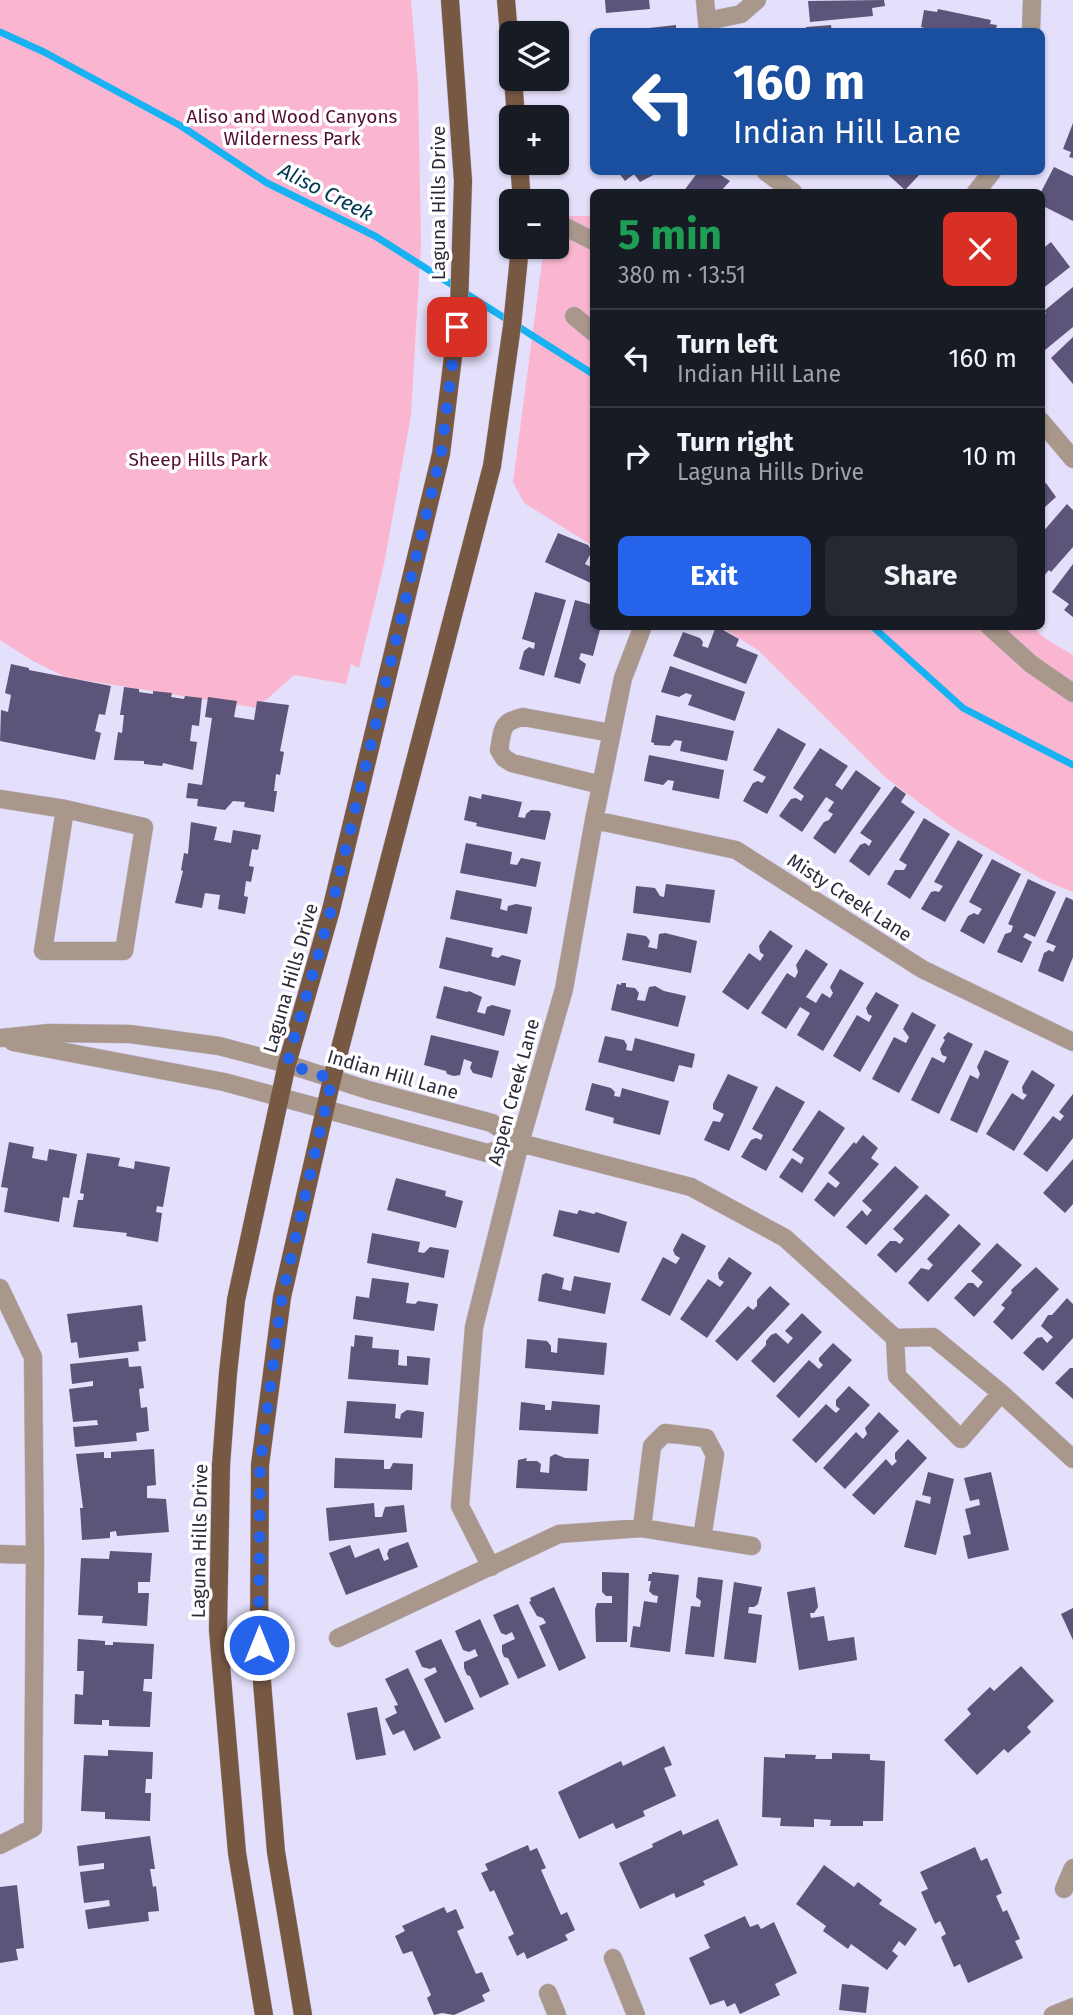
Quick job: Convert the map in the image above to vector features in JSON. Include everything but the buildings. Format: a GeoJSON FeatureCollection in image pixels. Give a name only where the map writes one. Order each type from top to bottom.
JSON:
{"type":"FeatureCollection","features":[{"type":"Feature","properties":{"kind":"main road","name":"Laguna Hills Drive"},"geometry":{"type":"LineString","coordinates":[[264,2015],[237,1853],[218,1630],[220,1479],[236,1300],[287,1064],[331,910],[438,467],[448,413],[458,308],[463,181],[450,0]]}},
{"type":"Feature","properties":{"kind":"main road"},"geometry":{"type":"LineString","coordinates":[[506,0],[508,21]]}},
{"type":"Feature","properties":{"kind":"main road"},"geometry":{"type":"LineString","coordinates":[[303,2015],[275,1852],[260,1659],[260,1465],[282,1297],[325,1109],[492,466],[519,259]]}},
{"type":"Feature","properties":{"kind":"street"},"geometry":{"type":"LineString","coordinates":[[705,0],[708,26],[741,14],[757,0]]}},
{"type":"Feature","properties":{"kind":"street"},"geometry":{"type":"LineString","coordinates":[[1031,28],[1032,0]]}},
{"type":"Feature","properties":{"kind":"street"},"geometry":{"type":"LineString","coordinates":[[770,175],[789,189]]}},
{"type":"Feature","properties":{"kind":"street"},"geometry":{"type":"LineString","coordinates":[[978,189],[990,175]]}},
{"type":"Feature","properties":{"kind":"street"},"geometry":{"type":"LineString","coordinates":[[569,229],[590,239]]}},
{"type":"Feature","properties":{"kind":"street"},"geometry":{"type":"LineString","coordinates":[[574,316],[590,331]]}},
{"type":"Feature","properties":{"kind":"street"},"geometry":{"type":"LineString","coordinates":[[1045,426],[1073,459]]}},
{"type":"Feature","properties":{"kind":"street","name":"Aspen Creek Lane"},"geometry":{"type":"LineString","coordinates":[[491,1567],[460,1506],[474,1327],[520,1143],[564,989],[611,733],[623,678],[641,630]]}},
{"type":"Feature","properties":{"kind":"street"},"geometry":{"type":"LineString","coordinates":[[993,630],[1031,664],[1073,693]]}},
{"type":"Feature","properties":{"kind":"street"},"geometry":{"type":"LineString","coordinates":[[601,785],[512,764],[499,750],[504,725],[510,720],[523,717],[611,733]]}},
{"type":"Feature","properties":{"kind":"street"},"geometry":{"type":"LineString","coordinates":[[0,799],[65,809],[144,827],[124,951],[43,951],[65,809]]}},
{"type":"Feature","properties":{"kind":"street","name":"Misty Creek Lane"},"geometry":{"type":"LineString","coordinates":[[594,820],[736,850],[922,969],[1073,1042]]}},
{"type":"Feature","properties":{"kind":"street","name":"Indian Hill Lane"},"geometry":{"type":"LineString","coordinates":[[0,1038],[49,1033],[130,1034],[219,1046],[492,1123],[520,1143],[691,1187],[785,1238],[895,1338]]}},
{"type":"Feature","properties":{"kind":"street","name":"Indian Hill Lane"},"geometry":{"type":"LineString","coordinates":[[0,1038],[51,1051],[104,1058],[224,1082],[487,1153],[520,1143]]}},
{"type":"Feature","properties":{"kind":"street"},"geometry":{"type":"LineString","coordinates":[[0,1288],[33,1357],[35,1555],[33,1828],[0,1845]]}},
{"type":"Feature","properties":{"kind":"street"},"geometry":{"type":"LineString","coordinates":[[1001,1393],[961,1439],[897,1376],[895,1338],[933,1337],[1001,1393],[1073,1460]]}},
{"type":"Feature","properties":{"kind":"street"},"geometry":{"type":"LineString","coordinates":[[642,1528],[652,1446],[665,1433],[706,1438],[715,1455],[702,1538]]}},
{"type":"Feature","properties":{"kind":"street"},"geometry":{"type":"LineString","coordinates":[[338,1638],[558,1534],[642,1528],[751,1546]]}},
{"type":"Feature","properties":{"kind":"street"},"geometry":{"type":"LineString","coordinates":[[0,1554],[35,1555]]}},
{"type":"Feature","properties":{"kind":"street"},"geometry":{"type":"LineString","coordinates":[[1064,1889],[1073,1868]]}},
{"type":"Feature","properties":{"kind":"street"},"geometry":{"type":"LineString","coordinates":[[613,1958],[636,2015]]}},
{"type":"Feature","properties":{"kind":"street"},"geometry":{"type":"LineString","coordinates":[[548,1993],[557,2015]]}},
{"type":"Feature","properties":{"kind":"street"},"geometry":{"type":"LineString","coordinates":[[1053,2015],[1073,2007]]}},
{"type":"Feature","properties":{"kind":"green space","name":"Sheep Hills Park"},"geometry":{"type":"Polygon","coordinates":[[[0,0],[411,0],[418,83],[421,244],[411,415],[384,564],[359,668],[351,664],[346,684],[294,675],[257,708],[65,677],[0,640],[0,0]]]}},
{"type":"Feature","properties":{"kind":"green space"},"geometry":{"type":"Polygon","coordinates":[[[569,216],[590,216],[590,544],[524,503],[513,482],[542,259],[569,259],[569,216]]]}},
{"type":"Feature","properties":{"kind":"green space"},"geometry":{"type":"Polygon","coordinates":[[[726,630],[1036,630],[1073,655],[1073,892],[1041,879],[955,829],[886,778],[758,650],[726,630]]]}},
{"type":"Feature","properties":{"kind":"waterway","name":"Aliso Creek"},"geometry":{"type":"LineString","coordinates":[[0,32],[44,52],[181,126],[267,183],[375,236],[590,372]]}},
{"type":"Feature","properties":{"kind":"waterway","name":"Aliso Creek"},"geometry":{"type":"LineString","coordinates":[[876,630],[963,708],[1073,765]]}},
{"type":"Feature","properties":{"kind":"route"},"geometry":{"type":"LineString","coordinates":[[259,1645],[260,1465],[282,1297],[332,1079],[287,1064],[331,910],[441,454],[457,327]]}},
{"type":"Feature","properties":{"kind":"park label","name":"Aliso and Wood Canyons Wilderness Park"},"geometry":{"type":"Point","coordinates":[292,127]}}]}
